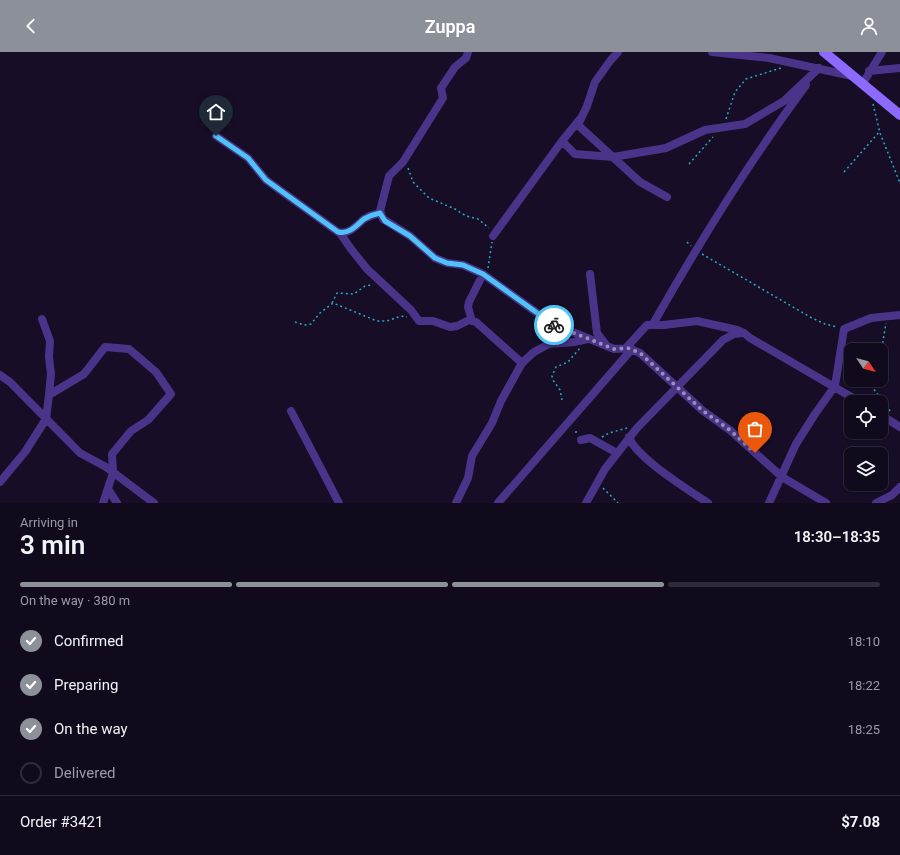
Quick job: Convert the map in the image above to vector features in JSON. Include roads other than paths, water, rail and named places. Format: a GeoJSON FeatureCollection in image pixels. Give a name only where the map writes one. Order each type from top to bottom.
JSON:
{"type":"FeatureCollection","features":[{"type":"Feature","properties":{"kind":"main road"},"geometry":{"type":"LineString","coordinates":[[824,52],[900,115]]}},
{"type":"Feature","properties":{"kind":"street"},"geometry":{"type":"LineString","coordinates":[[468,52],[466,58],[455,67],[441,88],[443,98],[403,162],[389,176],[380,213],[385,221],[410,236],[435,258],[447,263],[463,265],[485,275],[551,323],[608,347],[617,350],[628,349],[648,359],[702,410],[731,431],[782,477],[826,503]]}},
{"type":"Feature","properties":{"kind":"street"},"geometry":{"type":"LineString","coordinates":[[618,52],[595,82],[587,106],[578,125],[580,129],[640,182],[667,197]]}},
{"type":"Feature","properties":{"kind":"street"},"geometry":{"type":"LineString","coordinates":[[712,52],[769,58],[853,76]]}},
{"type":"Feature","properties":{"kind":"street"},"geometry":{"type":"LineString","coordinates":[[863,84],[869,71],[882,52]]}},
{"type":"Feature","properties":{"kind":"street"},"geometry":{"type":"LineString","coordinates":[[562,141],[575,154],[613,157],[666,148],[704,130],[745,124],[784,101],[819,68]]}},
{"type":"Feature","properties":{"kind":"street"},"geometry":{"type":"LineString","coordinates":[[653,324],[695,249],[779,122],[819,68]]}},
{"type":"Feature","properties":{"kind":"street"},"geometry":{"type":"LineString","coordinates":[[869,71],[900,68]]}},
{"type":"Feature","properties":{"kind":"street"},"geometry":{"type":"LineString","coordinates":[[493,236],[562,141],[580,119]]}},
{"type":"Feature","properties":{"kind":"street"},"geometry":{"type":"LineString","coordinates":[[216,136],[248,158],[266,180],[340,233],[367,269],[411,310],[419,321],[433,321],[450,327],[472,321]]}},
{"type":"Feature","properties":{"kind":"street"},"geometry":{"type":"LineString","coordinates":[[340,233],[349,231],[364,219],[380,213]]}},
{"type":"Feature","properties":{"kind":"street"},"geometry":{"type":"LineString","coordinates":[[590,274],[597,333],[608,347]]}},
{"type":"Feature","properties":{"kind":"street"},"geometry":{"type":"LineString","coordinates":[[485,275],[469,302],[468,307],[472,321],[489,332],[522,363]]}},
{"type":"Feature","properties":{"kind":"street"},"geometry":{"type":"LineString","coordinates":[[769,503],[796,444],[824,400],[835,386],[844,329],[871,318],[900,314]]}},
{"type":"Feature","properties":{"kind":"street"},"geometry":{"type":"LineString","coordinates":[[0,482],[25,452],[46,419],[49,395],[50,341],[42,319]]}},
{"type":"Feature","properties":{"kind":"street"},"geometry":{"type":"LineString","coordinates":[[498,503],[505,500],[645,326],[653,324],[664,325],[697,321],[744,333],[750,338],[849,395]]}},
{"type":"Feature","properties":{"kind":"street"},"geometry":{"type":"LineString","coordinates":[[586,503],[598,481],[617,453],[637,428],[727,338],[744,333]]}},
{"type":"Feature","properties":{"kind":"street"},"geometry":{"type":"LineString","coordinates":[[456,503],[468,478],[472,456],[492,423],[501,401],[522,363],[534,352],[549,344],[589,339]]}},
{"type":"Feature","properties":{"kind":"street"},"geometry":{"type":"LineString","coordinates":[[49,395],[84,374],[105,347],[129,350],[156,372],[172,394],[148,420],[131,431],[112,454],[113,473],[103,503]]}},
{"type":"Feature","properties":{"kind":"street"},"geometry":{"type":"LineString","coordinates":[[0,375],[10,382],[80,453],[113,473],[154,503]]}},
{"type":"Feature","properties":{"kind":"street"},"geometry":{"type":"LineString","coordinates":[[291,411],[339,503]]}},
{"type":"Feature","properties":{"kind":"street"},"geometry":{"type":"LineString","coordinates":[[888,419],[900,427]]}},
{"type":"Feature","properties":{"kind":"street"},"geometry":{"type":"LineString","coordinates":[[630,437],[632,445],[642,456],[708,503]]}},
{"type":"Feature","properties":{"kind":"street"},"geometry":{"type":"LineString","coordinates":[[581,440],[590,438],[617,453]]}},
{"type":"Feature","properties":{"kind":"street"},"geometry":{"type":"LineString","coordinates":[[876,503],[892,495],[900,487]]}},
{"type":"Feature","properties":{"kind":"street"},"geometry":{"type":"LineString","coordinates":[[108,489],[117,503]]}}]}
